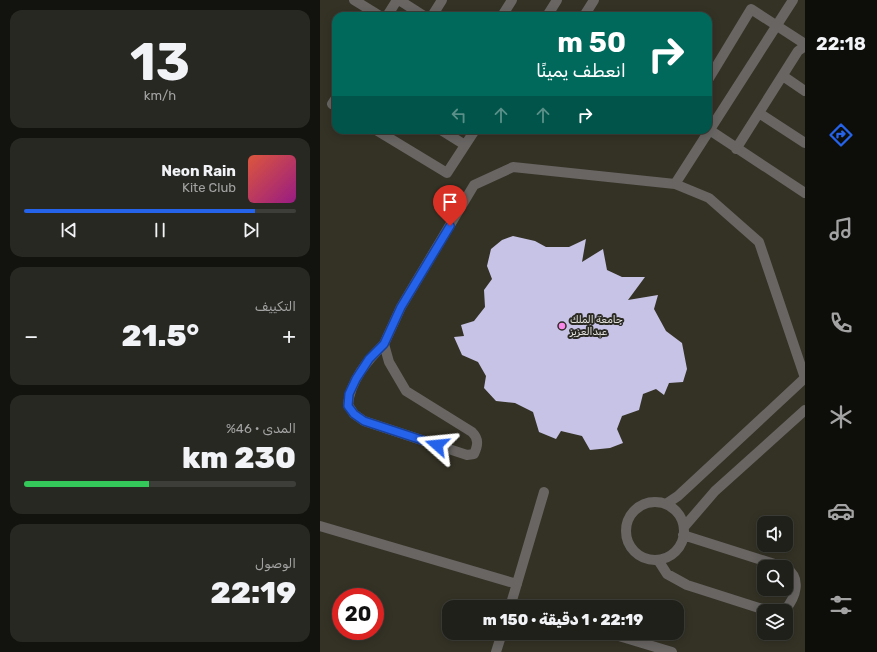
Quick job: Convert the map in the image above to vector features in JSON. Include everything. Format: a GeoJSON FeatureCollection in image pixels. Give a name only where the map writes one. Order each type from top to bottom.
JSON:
{"type":"FeatureCollection","features":[{"type":"Feature","properties":{"kind":"street"},"geometry":{"type":"LineString","coordinates":[[354,0],[374,12]]}},
{"type":"Feature","properties":{"kind":"street"},"geometry":{"type":"LineString","coordinates":[[390,12],[398,0],[418,12]]}},
{"type":"Feature","properties":{"kind":"street"},"geometry":{"type":"LineString","coordinates":[[434,12],[442,0]]}},
{"type":"Feature","properties":{"kind":"street"},"geometry":{"type":"LineString","coordinates":[[504,12],[512,0]]}},
{"type":"Feature","properties":{"kind":"street"},"geometry":{"type":"LineString","coordinates":[[549,12],[556,0]]}},
{"type":"Feature","properties":{"kind":"street"},"geometry":{"type":"LineString","coordinates":[[586,12],[594,0]]}},
{"type":"Feature","properties":{"kind":"street"},"geometry":{"type":"LineString","coordinates":[[712,125],[793,0]]}},
{"type":"Feature","properties":{"kind":"street"},"geometry":{"type":"LineString","coordinates":[[712,73],[751,9],[805,45],[798,51],[736,149]]}},
{"type":"Feature","properties":{"kind":"street"},"geometry":{"type":"LineString","coordinates":[[783,76],[805,91]]}},
{"type":"Feature","properties":{"kind":"street"},"geometry":{"type":"LineString","coordinates":[[759,113],[805,143]]}},
{"type":"Feature","properties":{"kind":"street"},"geometry":{"type":"LineString","coordinates":[[712,132],[805,193]]}},
{"type":"Feature","properties":{"kind":"street"},"geometry":{"type":"LineString","coordinates":[[383,134],[447,173],[471,134]]}},
{"type":"Feature","properties":{"kind":"street"},"geometry":{"type":"LineString","coordinates":[[447,134],[465,145]]}},
{"type":"Feature","properties":{"kind":"street"},"geometry":{"type":"LineString","coordinates":[[675,184],[706,134]]}},
{"type":"Feature","properties":{"kind":"street"},"geometry":{"type":"LineString","coordinates":[[384,344],[389,362],[406,391],[472,432],[476,436],[477,447],[474,454],[466,455],[364,421],[354,414],[348,406],[349,394],[356,379],[369,359],[384,344],[401,307],[474,185],[513,167],[675,184],[709,198],[759,242],[805,378],[678,496],[666,504]]}},
{"type":"Feature","properties":{"kind":"street"},"geometry":{"type":"LineString","coordinates":[[684,531],[678,513],[666,504],[658,502],[644,504],[632,513],[626,527],[628,542],[637,554],[643,558],[658,560],[672,554],[678,549],[684,531],[715,491],[805,410]]}},
{"type":"Feature","properties":{"kind":"street"},"geometry":{"type":"LineString","coordinates":[[512,600],[544,492]]}},
{"type":"Feature","properties":{"kind":"street"},"geometry":{"type":"LineString","coordinates":[[320,526],[517,584]]}},
{"type":"Feature","properties":{"kind":"street"},"geometry":{"type":"LineString","coordinates":[[684,531],[765,560]]}},
{"type":"Feature","properties":{"kind":"street"},"geometry":{"type":"LineString","coordinates":[[658,560],[667,574],[687,585],[759,608],[775,611],[785,610],[792,602],[797,586],[795,576],[793,574]]}},
{"type":"Feature","properties":{"kind":"street"},"geometry":{"type":"LineString","coordinates":[[496,652],[500,640]]}},
{"type":"Feature","properties":{"kind":"street"},"geometry":{"type":"LineString","coordinates":[[632,640],[672,652]]}},
{"type":"Feature","properties":{"kind":"shaded area","name":"جامعة الملك عبدالعزيز"},"geometry":{"type":"Polygon","coordinates":[[[320,0],[805,0],[805,652],[320,652],[320,0]]]}},
{"type":"Feature","properties":{"kind":"building"},"geometry":{"type":"Polygon","coordinates":[[[513,236],[535,241],[546,247],[569,247],[586,239],[582,262],[603,249],[607,270],[622,277],[645,277],[628,300],[658,295],[654,309],[666,331],[682,343],[687,369],[683,382],[669,383],[664,395],[656,389],[643,394],[639,410],[622,416],[617,429],[623,443],[610,448],[590,450],[582,436],[561,431],[556,439],[539,432],[533,412],[515,403],[496,401],[484,388],[486,376],[478,362],[462,355],[454,337],[464,336],[461,325],[474,321],[485,307],[484,290],[492,279],[487,266],[491,249],[502,240],[513,236]]]}},
{"type":"Feature","properties":{"kind":"place","name":"جامعة الملك عبدالعزيز"},"geometry":{"type":"Point","coordinates":[562,326]}},
{"type":"Feature","properties":{"kind":"route"},"geometry":{"type":"LineString","coordinates":[[437,445],[364,421],[354,414],[348,406],[349,394],[356,379],[369,359],[384,344],[401,307],[450,226]]}}]}
